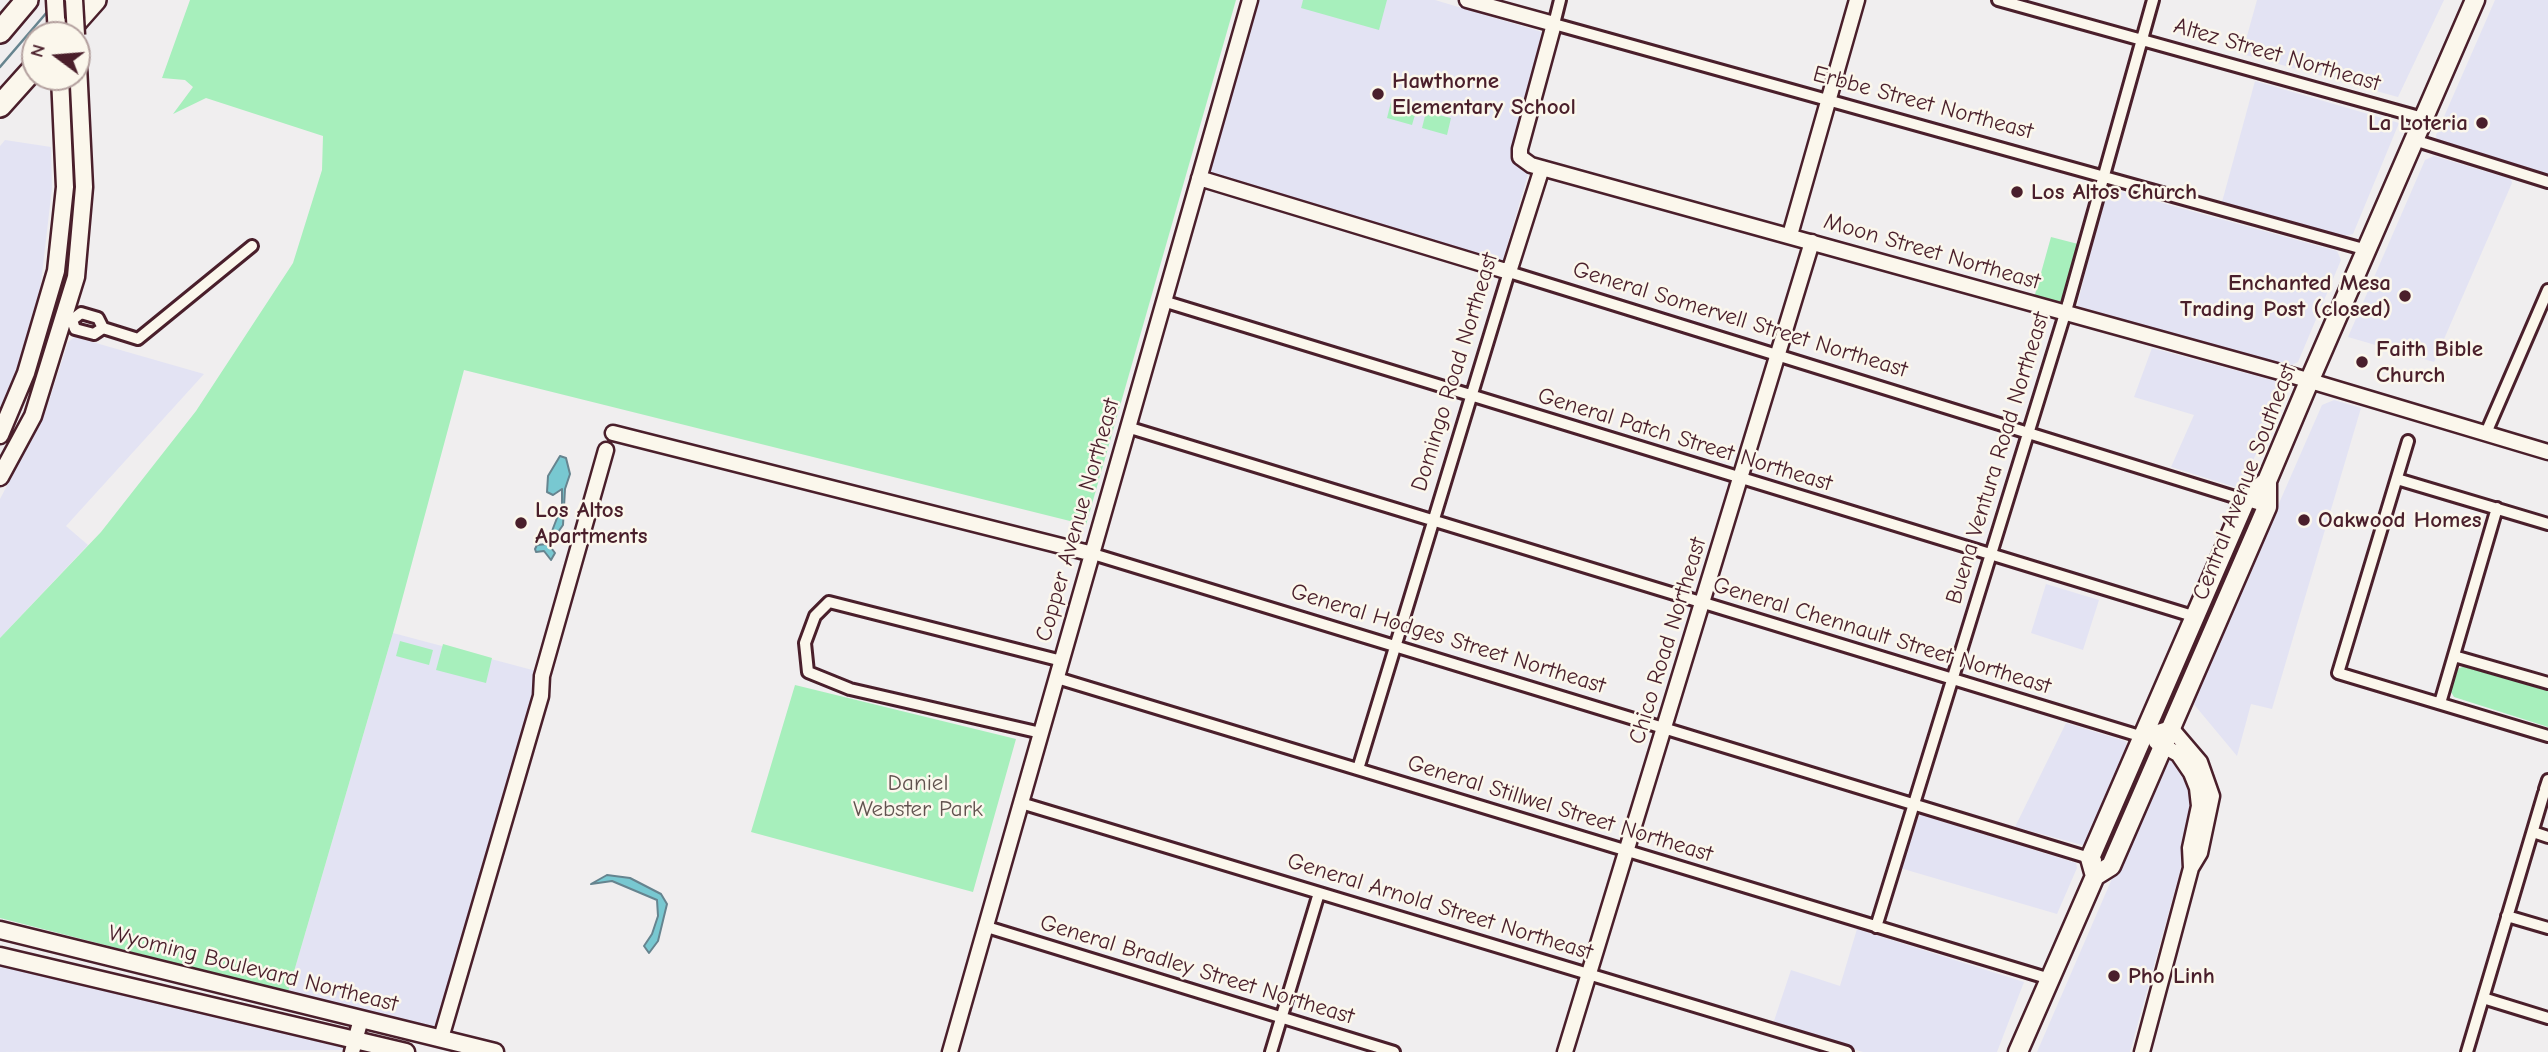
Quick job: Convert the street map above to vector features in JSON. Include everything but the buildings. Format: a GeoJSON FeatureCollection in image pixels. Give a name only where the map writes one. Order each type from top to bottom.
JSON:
{"type":"FeatureCollection","features":[{"type":"Feature","properties":{"kind":"highway"},"geometry":{"type":"LineString","coordinates":[[0,32],[27,0]]}},
{"type":"Feature","properties":{"kind":"highway"},"geometry":{"type":"LineString","coordinates":[[76,21],[94,0]]}},
{"type":"Feature","properties":{"kind":"highway"},"geometry":{"type":"LineString","coordinates":[[0,106],[21,83]]}},
{"type":"Feature","properties":{"kind":"main road"},"geometry":{"type":"LineString","coordinates":[[55,0],[56,21]]}},
{"type":"Feature","properties":{"kind":"main road"},"geometry":{"type":"LineString","coordinates":[[74,0],[75,21]]}},
{"type":"Feature","properties":{"kind":"main road","name":"Central Avenue Southeast"},"geometry":{"type":"LineString","coordinates":[[2111,866],[2267,507],[2267,481],[2309,381],[2476,0]]}},
{"type":"Feature","properties":{"kind":"main road"},"geometry":{"type":"LineString","coordinates":[[0,435],[26,373],[48,308],[60,250],[65,187],[61,91]]}},
{"type":"Feature","properties":{"kind":"main road"},"geometry":{"type":"LineString","coordinates":[[0,477],[33,416],[69,319],[82,235],[83,139],[80,91]]}},
{"type":"Feature","properties":{"kind":"main road"},"geometry":{"type":"LineString","coordinates":[[2095,876],[2090,858],[2246,499],[2267,481]]}},
{"type":"Feature","properties":{"kind":"main road"},"geometry":{"type":"LineString","coordinates":[[2018,1052],[2095,876],[2111,866]]}},
{"type":"Feature","properties":{"kind":"main road","name":"Wyoming Boulevard Northeast"},"geometry":{"type":"LineString","coordinates":[[0,930],[495,1052]]}},
{"type":"Feature","properties":{"kind":"main road","name":"Wyoming Boulevard Northeast"},"geometry":{"type":"LineString","coordinates":[[0,956],[354,1046],[406,1052]]}},
{"type":"Feature","properties":{"kind":"street","name":"Copper Avenue Northeast"},"geometry":{"type":"LineString","coordinates":[[952,1051],[1250,0]]}},
{"type":"Feature","properties":{"kind":"street","name":"Erbbe Street Northeast"},"geometry":{"type":"LineString","coordinates":[[1467,0],[2367,250]]}},
{"type":"Feature","properties":{"kind":"street"},"geometry":{"type":"LineString","coordinates":[[1542,168],[1523,161],[1520,149],[1560,0]]}},
{"type":"Feature","properties":{"kind":"street"},"geometry":{"type":"LineString","coordinates":[[1790,235],[1857,0]]}},
{"type":"Feature","properties":{"kind":"street","name":"Altez Street Northeast"},"geometry":{"type":"LineString","coordinates":[[1998,0],[2423,118]]}},
{"type":"Feature","properties":{"kind":"street","name":"Buena Ventura Road Northeast"},"geometry":{"type":"LineString","coordinates":[[1876,927],[2026,432],[2065,314],[2153,0]]}},
{"type":"Feature","properties":{"kind":"street"},"geometry":{"type":"LineString","coordinates":[[2414,140],[2548,182]]}},
{"type":"Feature","properties":{"kind":"street","name":"Moon Street Northeast"},"geometry":{"type":"LineString","coordinates":[[1542,168],[2309,381],[2548,452]]}},
{"type":"Feature","properties":{"kind":"street","name":"Domingo Road Northeast"},"geometry":{"type":"LineString","coordinates":[[1358,769],[1542,168]]}},
{"type":"Feature","properties":{"kind":"street","name":"General Somervell Street Northeast"},"geometry":{"type":"LineString","coordinates":[[1199,178],[2267,507]]}},
{"type":"Feature","properties":{"kind":"street","name":"Chico Road Northeast"},"geometry":{"type":"LineString","coordinates":[[1565,1052],[1812,242]]}},
{"type":"Feature","properties":{"kind":"street"},"geometry":{"type":"LineString","coordinates":[[69,319],[81,313],[98,318],[103,328],[138,339],[252,246]]}},
{"type":"Feature","properties":{"kind":"street"},"geometry":{"type":"LineString","coordinates":[[2486,433],[2548,290]]}},
{"type":"Feature","properties":{"kind":"street","name":"General Patch Street Northeast"},"geometry":{"type":"LineString","coordinates":[[1163,301],[2196,617]]}},
{"type":"Feature","properties":{"kind":"street"},"geometry":{"type":"LineString","coordinates":[[48,308],[69,319],[75,329],[93,334],[103,328]]}},
{"type":"Feature","properties":{"kind":"street","name":"General Chennault Street Northeast"},"geometry":{"type":"LineString","coordinates":[[1128,427],[2143,737]]}},
{"type":"Feature","properties":{"kind":"street"},"geometry":{"type":"LineString","coordinates":[[613,433],[1093,554]]}},
{"type":"Feature","properties":{"kind":"street"},"geometry":{"type":"LineString","coordinates":[[2408,441],[2338,673],[2548,736]]}},
{"type":"Feature","properties":{"kind":"street"},"geometry":{"type":"LineString","coordinates":[[441,1038],[541,696],[542,676],[606,450]]}},
{"type":"Feature","properties":{"kind":"street"},"geometry":{"type":"LineString","coordinates":[[2397,479],[2548,524]]}},
{"type":"Feature","properties":{"kind":"street"},"geometry":{"type":"LineString","coordinates":[[2440,703],[2497,508]]}},
{"type":"Feature","properties":{"kind":"street","name":"General Hodges Street Northeast"},"geometry":{"type":"LineString","coordinates":[[1093,554],[1396,644],[2111,866]]}},
{"type":"Feature","properties":{"kind":"street"},"geometry":{"type":"LineString","coordinates":[[1041,733],[850,689],[808,673],[805,643],[815,616],[829,602],[1062,661]]}},
{"type":"Feature","properties":{"kind":"street"},"geometry":{"type":"LineString","coordinates":[[2454,656],[2548,683]]}},
{"type":"Feature","properties":{"kind":"street","name":"General Stillwel Street Northeast"},"geometry":{"type":"LineString","coordinates":[[1057,677],[2050,979]]}},
{"type":"Feature","properties":{"kind":"street"},"geometry":{"type":"LineString","coordinates":[[2142,1052],[2192,869],[2200,853],[2213,796],[2200,762],[2171,728],[2143,737]]}},
{"type":"Feature","properties":{"kind":"street"},"geometry":{"type":"LineString","coordinates":[[2143,737],[2178,754],[2197,788],[2199,806],[2190,848],[2192,869]]}},
{"type":"Feature","properties":{"kind":"street"},"geometry":{"type":"LineString","coordinates":[[2467,1052],[2546,787]]}},
{"type":"Feature","properties":{"kind":"street","name":"General Arnold Street Northeast"},"geometry":{"type":"LineString","coordinates":[[1021,803],[1847,1052]]}},
{"type":"Feature","properties":{"kind":"street"},"geometry":{"type":"LineString","coordinates":[[2533,832],[2548,837]]}},
{"type":"Feature","properties":{"kind":"street"},"geometry":{"type":"LineString","coordinates":[[1271,1052],[1320,893]]}},
{"type":"Feature","properties":{"kind":"street"},"geometry":{"type":"LineString","coordinates":[[2507,916],[2548,928]]}},
{"type":"Feature","properties":{"kind":"street","name":"General Bradley Street Northeast"},"geometry":{"type":"LineString","coordinates":[[986,928],[1394,1052]]}},
{"type":"Feature","properties":{"kind":"street"},"geometry":{"type":"LineString","coordinates":[[2483,998],[2548,1018]]}},
{"type":"Feature","properties":{"kind":"street"},"geometry":{"type":"LineString","coordinates":[[354,1046],[361,1019]]}},
{"type":"Feature","properties":{"kind":"shaded area","name":"Hawthorne Elementary School"},"geometry":{"type":"Polygon","coordinates":[[[1257,0],[1435,0],[1542,32],[1510,157],[1529,171],[1502,263],[1207,174],[1257,0]]]}},
{"type":"Feature","properties":{"kind":"shaded area"},"geometry":{"type":"Polygon","coordinates":[[[2257,0],[2444,0],[2398,97],[2242,54],[2257,0]]]}},
{"type":"Feature","properties":{"kind":"shaded area"},"geometry":{"type":"Polygon","coordinates":[[[2495,0],[2548,0],[2548,174],[2437,140],[2436,135],[2495,0]]]}},
{"type":"Feature","properties":{"kind":"shaded area"},"geometry":{"type":"Polygon","coordinates":[[[2255,81],[2399,123],[2353,234],[2344,236],[2222,202],[2255,81]]]}},
{"type":"Feature","properties":{"kind":"shaded area"},"geometry":{"type":"Polygon","coordinates":[[[5,140],[51,147],[52,188],[40,291],[19,363],[0,410],[0,146],[5,140]]]}},
{"type":"Feature","properties":{"kind":"shaded area"},"geometry":{"type":"Polygon","coordinates":[[[2434,156],[2511,179],[2512,183],[2434,362],[2348,337],[2425,160],[2434,156]]]}},
{"type":"Feature","properties":{"kind":"shaded area"},"geometry":{"type":"Polygon","coordinates":[[[2111,189],[2337,251],[2341,260],[2298,362],[2288,367],[2077,306],[2105,193],[2111,189]]]}},
{"type":"Feature","properties":{"kind":"shaded area"},"geometry":{"type":"Polygon","coordinates":[[[75,337],[204,374],[66,526],[88,545],[0,638],[0,499],[45,413],[68,342],[75,337]]]}},
{"type":"Feature","properties":{"kind":"shaded area"},"geometry":{"type":"Polygon","coordinates":[[[2152,348],[2283,383],[2285,389],[2242,485],[2235,487],[2171,467],[2194,415],[2134,397],[2152,348]]]}},
{"type":"Feature","properties":{"kind":"shaded area"},"geometry":{"type":"Polygon","coordinates":[[[2334,400],[2361,408],[2272,709],[2251,704],[2237,756],[2192,702],[2322,405],[2334,400]]]}},
{"type":"Feature","properties":{"kind":"shaded area"},"geometry":{"type":"Polygon","coordinates":[[[2046,584],[2099,600],[2083,650],[2031,633],[2046,584]]]}},
{"type":"Feature","properties":{"kind":"shaded area"},"geometry":{"type":"Polygon","coordinates":[[[393,633],[540,672],[440,1022],[433,1027],[288,992],[393,633]]]}},
{"type":"Feature","properties":{"kind":"shaded area"},"geometry":{"type":"Polygon","coordinates":[[[2066,723],[2125,741],[2129,748],[2086,846],[2015,827],[2066,723]]]}},
{"type":"Feature","properties":{"kind":"shaded area"},"geometry":{"type":"Polygon","coordinates":[[[2170,758],[2181,762],[2195,800],[2188,843],[2130,1052],[2037,1052],[2162,763],[2170,758]]]}},
{"type":"Feature","properties":{"kind":"shaded area"},"geometry":{"type":"Polygon","coordinates":[[[1921,815],[2076,863],[2077,868],[2057,914],[1900,868],[1914,819],[1921,815]]]}},
{"type":"Feature","properties":{"kind":"shaded area"},"geometry":{"type":"Polygon","coordinates":[[[1857,929],[2024,982],[1997,1052],[1863,1052],[1773,1024],[1791,970],[1840,986],[1857,929]]]}},
{"type":"Feature","properties":{"kind":"shaded area"},"geometry":{"type":"Polygon","coordinates":[[[0,964],[343,1045],[345,1050],[0,1052],[0,964]]]}},
{"type":"Feature","properties":{"kind":"green space"},"geometry":{"type":"Polygon","coordinates":[[[190,0],[1236,0],[1086,525],[464,370],[393,633],[288,992],[0,918],[0,638],[101,532],[196,411],[293,263],[322,170],[323,136],[206,98],[173,114],[193,87],[185,80],[162,78],[190,0]]]}},
{"type":"Feature","properties":{"kind":"green space"},"geometry":{"type":"Polygon","coordinates":[[[1303,0],[1387,0],[1379,30],[1301,8],[1303,0]]]}},
{"type":"Feature","properties":{"kind":"green space"},"geometry":{"type":"Polygon","coordinates":[[[1391,102],[1417,108],[1412,125],[1387,118],[1391,102]]]}},
{"type":"Feature","properties":{"kind":"green space"},"geometry":{"type":"Polygon","coordinates":[[[1426,112],[1451,118],[1447,135],[1422,128],[1426,112]]]}},
{"type":"Feature","properties":{"kind":"green space"},"geometry":{"type":"Polygon","coordinates":[[[2051,237],[2078,244],[2063,299],[2057,304],[2034,298],[2051,237]]]}},
{"type":"Feature","properties":{"kind":"green space"},"geometry":{"type":"Polygon","coordinates":[[[400,641],[433,650],[429,665],[396,656],[400,641]]]}},
{"type":"Feature","properties":{"kind":"green space"},"geometry":{"type":"Polygon","coordinates":[[[443,644],[492,658],[486,683],[436,670],[443,644]]]}},
{"type":"Feature","properties":{"kind":"green space"},"geometry":{"type":"Polygon","coordinates":[[[2465,666],[2548,691],[2548,727],[2454,697],[2451,692],[2457,669],[2465,666]]]}},
{"type":"Feature","properties":{"kind":"green space","name":"Daniel Webster Park"},"geometry":{"type":"Polygon","coordinates":[[[795,685],[1016,739],[973,892],[751,832],[795,685]]]}},
{"type":"Feature","properties":{"kind":"water"},"geometry":{"type":"Polygon","coordinates":[[[560,456],[566,458],[570,474],[565,489],[563,525],[549,545],[555,553],[551,560],[544,551],[536,552],[535,549],[537,545],[547,544],[562,505],[562,489],[553,495],[547,492],[548,476],[560,456]]]}},
{"type":"Feature","properties":{"kind":"water"},"geometry":{"type":"Polygon","coordinates":[[[607,875],[630,878],[661,894],[667,904],[658,941],[649,953],[644,946],[652,934],[658,916],[657,900],[612,881],[591,884],[607,875]]]}},
{"type":"Feature","properties":{"kind":"waterway"},"geometry":{"type":"LineString","coordinates":[[0,67],[48,11]]}},
{"type":"Feature","properties":{"kind":"place","name":"Hawthorne Elementary School"},"geometry":{"type":"Point","coordinates":[1378,94]}},
{"type":"Feature","properties":{"kind":"place","name":"La Loteria"},"geometry":{"type":"Point","coordinates":[2482,123]}},
{"type":"Feature","properties":{"kind":"place","name":"Los Altos Church"},"geometry":{"type":"Point","coordinates":[2017,192]}},
{"type":"Feature","properties":{"kind":"place","name":"Enchanted Mesa Trading Post (closed)"},"geometry":{"type":"Point","coordinates":[2405,296]}},
{"type":"Feature","properties":{"kind":"place","name":"Faith Bible Church"},"geometry":{"type":"Point","coordinates":[2362,362]}},
{"type":"Feature","properties":{"kind":"place","name":"Oakwood Homes"},"geometry":{"type":"Point","coordinates":[2304,520]}},
{"type":"Feature","properties":{"kind":"place","name":"Los Altos Apartments"},"geometry":{"type":"Point","coordinates":[521,523]}},
{"type":"Feature","properties":{"kind":"place","name":"Pho Linh"},"geometry":{"type":"Point","coordinates":[2114,976]}}]}
